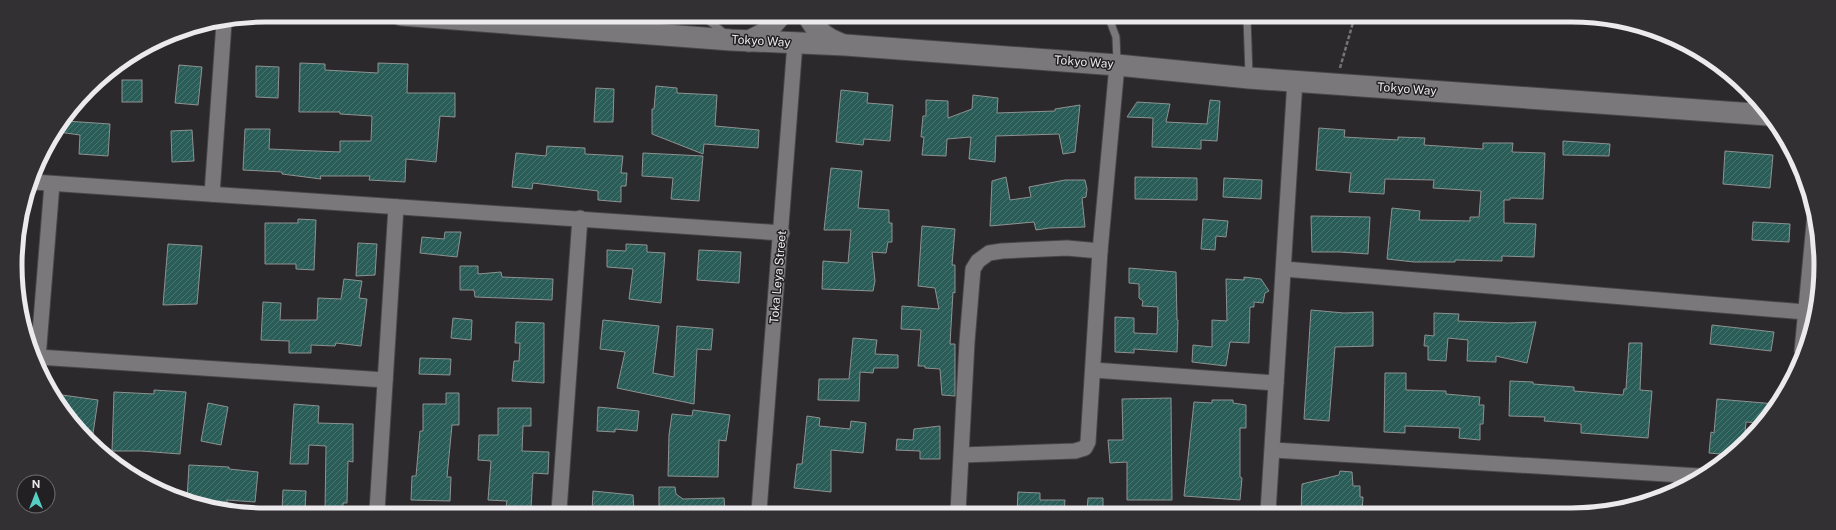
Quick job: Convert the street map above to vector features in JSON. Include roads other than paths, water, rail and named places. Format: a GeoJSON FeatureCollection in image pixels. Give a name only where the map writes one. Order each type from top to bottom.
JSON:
{"type":"FeatureCollection","features":[{"type":"Feature","properties":{"kind":"street","name":"Tokyo Way"},"geometry":{"type":"LineString","coordinates":[[521,22],[605,30],[740,40],[845,45],[1118,65],[1249,78],[1295,80],[1762,115]]}},
{"type":"Feature","properties":{"kind":"street"},"geometry":{"type":"LineString","coordinates":[[740,40],[765,32],[774,22]]}},
{"type":"Feature","properties":{"kind":"street"},"geometry":{"type":"LineString","coordinates":[[788,22],[795,43]]}},
{"type":"Feature","properties":{"kind":"street"},"geometry":{"type":"LineString","coordinates":[[795,43],[802,27],[802,22]]}},
{"type":"Feature","properties":{"kind":"street"},"geometry":{"type":"LineString","coordinates":[[812,22],[822,34],[833,41],[845,45]]}},
{"type":"Feature","properties":{"kind":"street"},"geometry":{"type":"LineString","coordinates":[[212,194],[224,26]]}},
{"type":"Feature","properties":{"kind":"street","name":"Toka Leya Street"},"geometry":{"type":"LineString","coordinates":[[759,508],[782,233],[795,43]]}},
{"type":"Feature","properties":{"kind":"street"},"geometry":{"type":"LineString","coordinates":[[962,454],[1075,451],[1085,448],[1088,442],[1100,251],[1118,65]]}},
{"type":"Feature","properties":{"kind":"street"},"geometry":{"type":"LineString","coordinates":[[1268,508],[1295,80]]}},
{"type":"Feature","properties":{"kind":"street"},"geometry":{"type":"LineString","coordinates":[[37,182],[580,218],[782,233]]}},
{"type":"Feature","properties":{"kind":"street"},"geometry":{"type":"LineString","coordinates":[[38,353],[52,184]]}},
{"type":"Feature","properties":{"kind":"street"},"geometry":{"type":"LineString","coordinates":[[377,508],[396,207]]}},
{"type":"Feature","properties":{"kind":"street"},"geometry":{"type":"LineString","coordinates":[[559,508],[580,218]]}},
{"type":"Feature","properties":{"kind":"street"},"geometry":{"type":"LineString","coordinates":[[1803,337],[1812,239]]}},
{"type":"Feature","properties":{"kind":"street"},"geometry":{"type":"LineString","coordinates":[[958,508],[973,269],[978,261],[989,253],[1002,251],[1067,248],[1100,251]]}},
{"type":"Feature","properties":{"kind":"street"},"geometry":{"type":"LineString","coordinates":[[1284,269],[1805,312]]}},
{"type":"Feature","properties":{"kind":"street"},"geometry":{"type":"LineString","coordinates":[[40,358],[385,380]]}},
{"type":"Feature","properties":{"kind":"street"},"geometry":{"type":"LineString","coordinates":[[1093,370],[1276,383]]}},
{"type":"Feature","properties":{"kind":"street"},"geometry":{"type":"LineString","coordinates":[[1273,450],[1691,476]]}},
{"type":"Feature","properties":{"kind":"lane"},"geometry":{"type":"LineString","coordinates":[[605,30],[620,22]]}},
{"type":"Feature","properties":{"kind":"lane"},"geometry":{"type":"LineString","coordinates":[[712,22],[740,40]]}},
{"type":"Feature","properties":{"kind":"lane"},"geometry":{"type":"LineString","coordinates":[[1110,22],[1116,37],[1118,65]]}},
{"type":"Feature","properties":{"kind":"lane"},"geometry":{"type":"LineString","coordinates":[[1247,22],[1249,78]]}}]}
